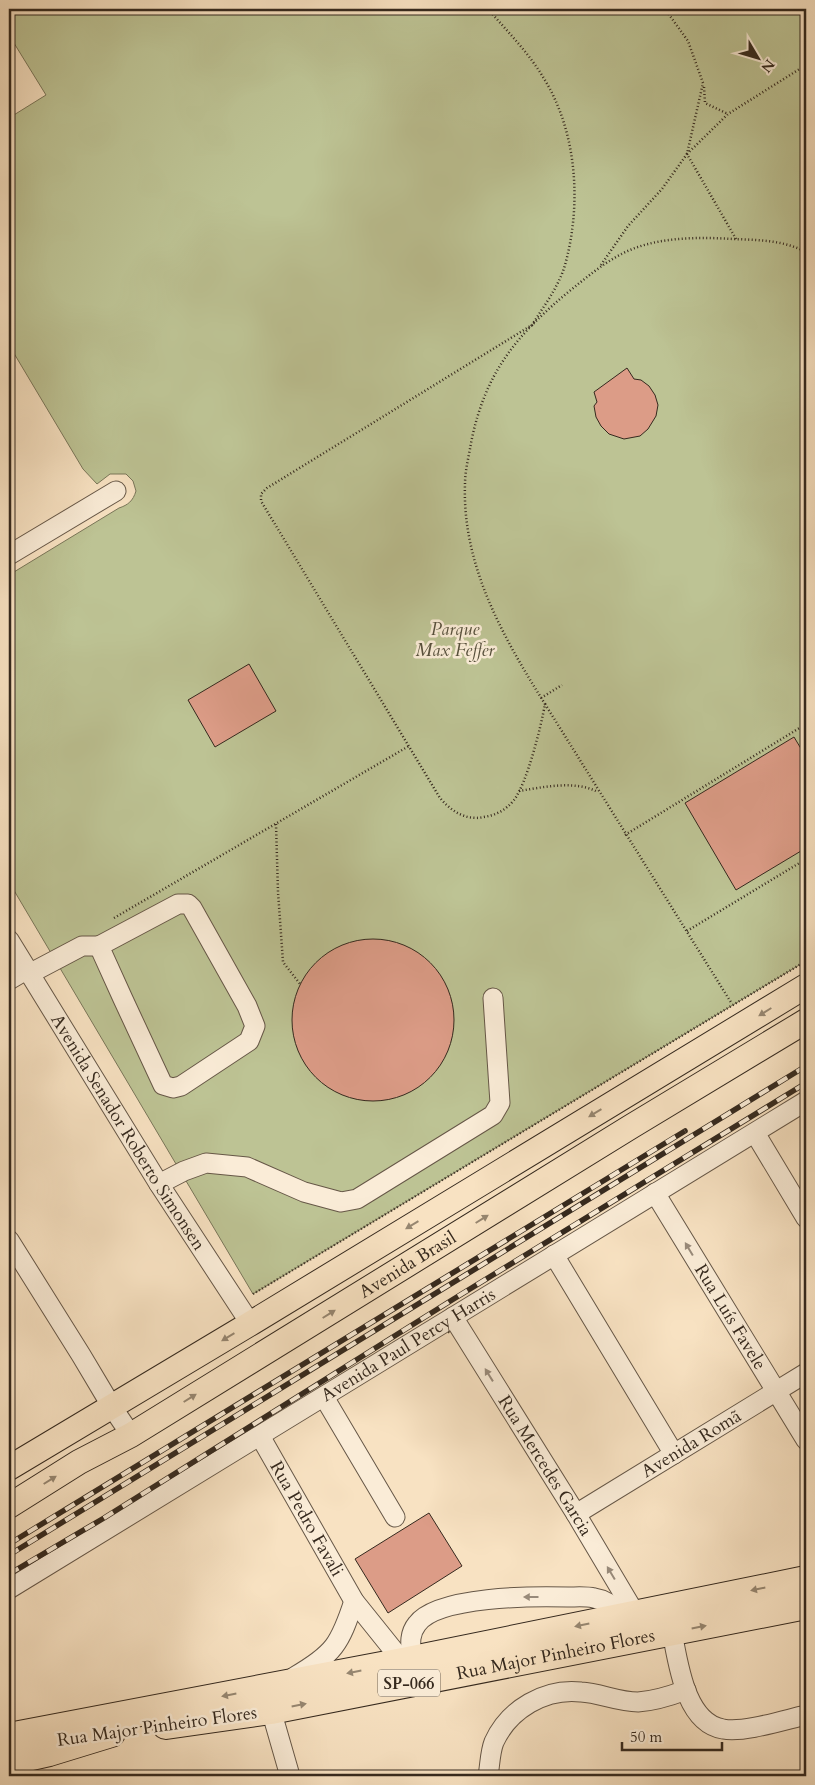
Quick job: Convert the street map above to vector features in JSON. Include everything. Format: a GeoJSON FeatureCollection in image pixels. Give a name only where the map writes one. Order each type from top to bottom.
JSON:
{"type":"FeatureCollection","features":[{"type":"Feature","properties":{"kind":"highway","name":"Rua Major Pinheiro Flores"},"geometry":{"type":"LineString","coordinates":[[274,1698],[407,1662],[806,1580]]}},
{"type":"Feature","properties":{"kind":"highway","name":"Rua Major Pinheiro Flores"},"geometry":{"type":"LineString","coordinates":[[9,1747],[117,1732],[274,1698],[672,1632],[806,1605]]}},
{"type":"Feature","properties":{"kind":"highway","name":"SP-066"},"geometry":{"type":"LineString","coordinates":[[9,1737],[274,1698]]}},
{"type":"Feature","properties":{"kind":"highway"},"geometry":{"type":"LineString","coordinates":[[9,1761],[117,1732]]}},
{"type":"Feature","properties":{"kind":"main road","name":"Avenida Brasil"},"geometry":{"type":"LineString","coordinates":[[9,1468],[806,986]]}},
{"type":"Feature","properties":{"kind":"main road","name":"Avenida Brasil"},"geometry":{"type":"LineString","coordinates":[[11,1502],[79,1462],[131,1435],[806,1021]]}},
{"type":"Feature","properties":{"kind":"main road"},"geometry":{"type":"LineString","coordinates":[[656,1076],[649,1084],[646,1096],[653,1104],[666,1106]]}},
{"type":"Feature","properties":{"kind":"main road"},"geometry":{"type":"LineString","coordinates":[[620,1098],[634,1100],[638,1104],[639,1114],[632,1126]]}},
{"type":"Feature","properties":{"kind":"main road"},"geometry":{"type":"LineString","coordinates":[[216,1382],[223,1366],[255,1342],[258,1337],[250,1323]]}},
{"type":"Feature","properties":{"kind":"street"},"geometry":{"type":"LineString","coordinates":[[9,556],[116,491]]}},
{"type":"Feature","properties":{"kind":"street"},"geometry":{"type":"LineString","coordinates":[[9,980],[82,946],[99,946],[178,904],[188,904],[247,1006],[255,1026],[249,1041],[181,1086],[174,1088],[164,1085],[122,999],[99,946]]}},
{"type":"Feature","properties":{"kind":"street","name":"Avenida Senador Roberto Simonsen"},"geometry":{"type":"LineString","coordinates":[[9,940],[159,1184],[250,1323]]}},
{"type":"Feature","properties":{"kind":"street"},"geometry":{"type":"LineString","coordinates":[[159,1184],[184,1171],[206,1163],[247,1167],[304,1192],[341,1202],[357,1199],[493,1115],[500,1103],[493,998]]}},
{"type":"Feature","properties":{"kind":"street","name":"Avenida Paul Percy Harris"},"geometry":{"type":"LineString","coordinates":[[9,1589],[806,1101]]}},
{"type":"Feature","properties":{"kind":"street"},"geometry":{"type":"LineString","coordinates":[[755,1133],[806,1218]]}},
{"type":"Feature","properties":{"kind":"street","name":"Rua Luís Favele"},"geometry":{"type":"LineString","coordinates":[[655,1192],[806,1440]]}},
{"type":"Feature","properties":{"kind":"street"},"geometry":{"type":"LineString","coordinates":[[9,1240],[131,1435]]}},
{"type":"Feature","properties":{"kind":"street"},"geometry":{"type":"LineString","coordinates":[[554,1255],[674,1454]]}},
{"type":"Feature","properties":{"kind":"street","name":"Rua Mercedes Garcia"},"geometry":{"type":"LineString","coordinates":[[453,1317],[576,1514],[632,1615]]}},
{"type":"Feature","properties":{"kind":"street","name":"Avenida Romã"},"geometry":{"type":"LineString","coordinates":[[576,1514],[806,1373]]}},
{"type":"Feature","properties":{"kind":"street"},"geometry":{"type":"LineString","coordinates":[[324,1397],[395,1517]]}},
{"type":"Feature","properties":{"kind":"street","name":"Rua Pedro Favali"},"geometry":{"type":"LineString","coordinates":[[260,1436],[354,1600],[407,1662]]}},
{"type":"Feature","properties":{"kind":"street"},"geometry":{"type":"LineString","coordinates":[[407,1662],[410,1636],[416,1624],[424,1616],[447,1608],[509,1597],[594,1598],[632,1615]]}},
{"type":"Feature","properties":{"kind":"street"},"geometry":{"type":"LineString","coordinates":[[290,1776],[274,1698],[331,1651],[342,1634],[354,1600]]}},
{"type":"Feature","properties":{"kind":"street"},"geometry":{"type":"LineString","coordinates":[[672,1632],[686,1690],[695,1710],[702,1719],[712,1726],[723,1730],[743,1729],[806,1715]]}},
{"type":"Feature","properties":{"kind":"street"},"geometry":{"type":"LineString","coordinates":[[488,1776],[493,1744],[501,1731],[511,1718],[528,1704],[542,1696],[554,1692],[570,1691],[634,1702],[648,1701],[686,1690]]}},
{"type":"Feature","properties":{"kind":"path"},"geometry":{"type":"LineString","coordinates":[[488,9],[523,50],[547,83],[557,103],[568,134],[573,165],[574,202],[565,266],[532,325],[267,488],[261,494],[261,501],[440,798],[447,806],[463,816],[480,818],[499,813],[514,800],[532,754],[545,704]]}},
{"type":"Feature","properties":{"kind":"path"},"geometry":{"type":"LineString","coordinates":[[665,9],[688,40],[703,83],[705,103],[728,114]]}},
{"type":"Feature","properties":{"kind":"path"},"geometry":{"type":"LineString","coordinates":[[598,268],[628,226],[662,189],[687,154],[728,114],[806,65]]}},
{"type":"Feature","properties":{"kind":"path"},"geometry":{"type":"LineString","coordinates":[[703,83],[687,154],[736,239]]}},
{"type":"Feature","properties":{"kind":"path"},"geometry":{"type":"LineString","coordinates":[[732,1004],[541,698],[499,624],[479,578],[469,539],[465,484],[475,425],[484,396],[496,369],[532,325],[563,296],[598,268],[636,248],[658,242],[685,239],[769,241],[794,246],[806,252]]}},
{"type":"Feature","properties":{"kind":"path"},"geometry":{"type":"LineString","coordinates":[[541,698],[562,686]]}},
{"type":"Feature","properties":{"kind":"path"},"geometry":{"type":"LineString","coordinates":[[626,835],[806,724]]}},
{"type":"Feature","properties":{"kind":"path"},"geometry":{"type":"LineString","coordinates":[[112,919],[409,745]]}},
{"type":"Feature","properties":{"kind":"path"},"geometry":{"type":"LineString","coordinates":[[519,791],[573,785],[600,793]]}},
{"type":"Feature","properties":{"kind":"path"},"geometry":{"type":"LineString","coordinates":[[276,824],[283,962],[300,984]]}},
{"type":"Feature","properties":{"kind":"path"},"geometry":{"type":"LineString","coordinates":[[687,931],[806,859]]}},
{"type":"Feature","properties":{"kind":"path"},"geometry":{"type":"LineString","coordinates":[[253,1294],[806,961]]}},
{"type":"Feature","properties":{"kind":"green space","name":"Parque Max Feffer"},"geometry":{"type":"Polygon","coordinates":[[[9,9],[806,9],[806,961],[253,1294],[9,882],[9,575],[128,504],[136,491],[133,481],[126,474],[110,474],[97,484],[83,469],[9,345],[9,118],[46,95],[9,35],[9,9]]]}},
{"type":"Feature","properties":{"kind":"building"},"geometry":{"type":"Polygon","coordinates":[[[627,368],[634,379],[641,380],[649,386],[655,395],[658,405],[656,416],[648,429],[640,436],[624,439],[609,434],[601,426],[596,417],[594,406],[597,402],[594,392],[627,368]]]}},
{"type":"Feature","properties":{"kind":"building"},"geometry":{"type":"Polygon","coordinates":[[[249,664],[276,711],[215,747],[188,700],[249,664]]]}},
{"type":"Feature","properties":{"kind":"building"},"geometry":{"type":"Polygon","coordinates":[[[794,737],[806,757],[806,848],[736,890],[685,803],[794,737]]]}},
{"type":"Feature","properties":{"kind":"building"},"geometry":{"type":"Polygon","coordinates":[[[373,939],[404,945],[430,963],[448,989],[454,1020],[448,1051],[430,1077],[404,1095],[373,1101],[342,1095],[316,1077],[298,1051],[292,1020],[298,989],[316,963],[342,945],[373,939]]]}},
{"type":"Feature","properties":{"kind":"building"},"geometry":{"type":"Polygon","coordinates":[[[429,1513],[462,1566],[388,1613],[355,1559],[429,1513]]]}},
{"type":"Feature","properties":{"kind":"railway"},"geometry":{"type":"LineString","coordinates":[[9,1555],[806,1066]]}},
{"type":"Feature","properties":{"kind":"railway"},"geometry":{"type":"LineString","coordinates":[[9,1574],[104,1518],[452,1300],[806,1083]]}},
{"type":"Feature","properties":{"kind":"railway"},"geometry":{"type":"LineString","coordinates":[[9,1544],[685,1131]]}}]}
